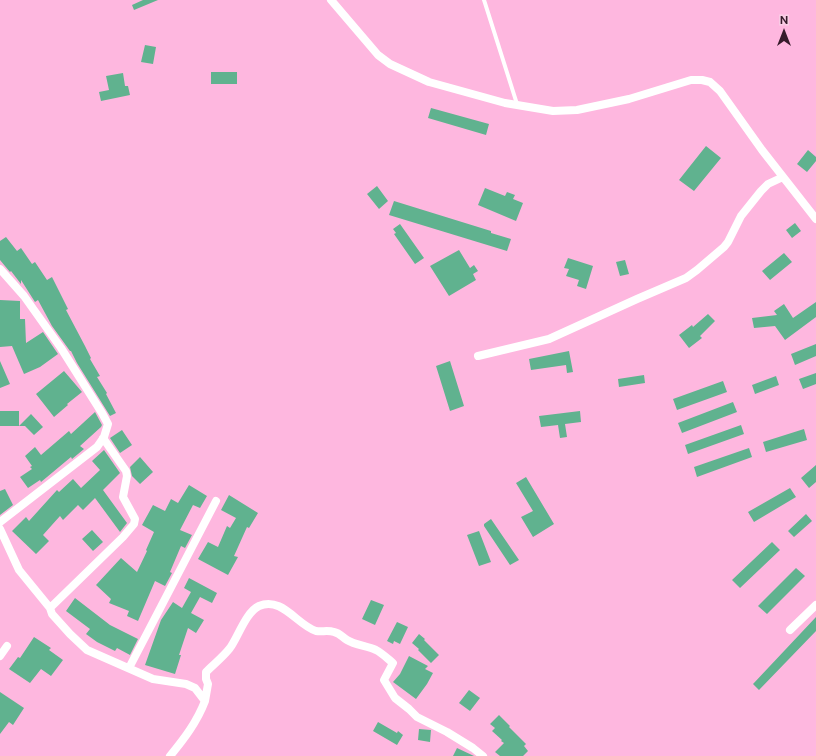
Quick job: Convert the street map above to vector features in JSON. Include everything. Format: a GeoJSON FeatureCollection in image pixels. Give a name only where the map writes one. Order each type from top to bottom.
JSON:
{"type":"FeatureCollection","features":[{"type":"Feature","properties":{"kind":"street"},"geometry":{"type":"LineString","coordinates":[[331,0],[378,55],[390,64],[418,78],[443,87],[518,105],[553,111],[583,110],[629,99],[691,80],[710,82],[720,91],[762,150],[816,219]]}},
{"type":"Feature","properties":{"kind":"street"},"geometry":{"type":"LineString","coordinates":[[478,356],[549,339],[686,278],[698,270],[724,247],[742,216],[761,191],[768,184],[783,177]]}},
{"type":"Feature","properties":{"kind":"street"},"geometry":{"type":"LineString","coordinates":[[0,269],[24,296],[61,348],[108,424],[103,438],[97,447],[86,457],[0,522]]}},
{"type":"Feature","properties":{"kind":"street"},"geometry":{"type":"LineString","coordinates":[[50,608],[124,537],[134,524],[134,518],[123,497],[127,476],[126,471],[103,438]]}},
{"type":"Feature","properties":{"kind":"street"},"geometry":{"type":"LineString","coordinates":[[129,668],[216,501]]}},
{"type":"Feature","properties":{"kind":"street"},"geometry":{"type":"LineString","coordinates":[[0,529],[19,570],[50,608],[52,614],[87,650],[153,679],[186,684],[195,688],[205,701]]}},
{"type":"Feature","properties":{"kind":"street"},"geometry":{"type":"LineString","coordinates":[[170,756],[184,739],[201,712],[205,701],[208,684],[206,672],[216,664],[230,648],[251,613],[258,607],[267,604],[276,605],[284,609],[307,627],[316,631],[340,634],[347,640],[377,650],[393,663],[384,680],[395,698],[409,709],[417,718],[447,732],[484,756]]}},
{"type":"Feature","properties":{"kind":"street"},"geometry":{"type":"LineString","coordinates":[[790,630],[816,605]]}},
{"type":"Feature","properties":{"kind":"street"},"geometry":{"type":"LineString","coordinates":[[0,656],[6,646]]}},
{"type":"Feature","properties":{"kind":"lane"},"geometry":{"type":"LineString","coordinates":[[484,0],[518,105]]}},
{"type":"Feature","properties":{"kind":"building"},"geometry":{"type":"Polygon","coordinates":[[[143,0],[158,0],[134,10],[132,5],[143,0]]]}},
{"type":"Feature","properties":{"kind":"building"},"geometry":{"type":"Polygon","coordinates":[[[145,45],[156,47],[153,64],[141,62],[145,45]]]}},
{"type":"Feature","properties":{"kind":"building"},"geometry":{"type":"Polygon","coordinates":[[[211,72],[237,72],[237,84],[211,84],[211,72]]]}},
{"type":"Feature","properties":{"kind":"building"},"geometry":{"type":"Polygon","coordinates":[[[123,73],[125,86],[128,86],[130,95],[101,101],[99,92],[109,90],[106,76],[123,73]]]}},
{"type":"Feature","properties":{"kind":"building"},"geometry":{"type":"Polygon","coordinates":[[[431,108],[489,124],[486,135],[428,118],[431,108]]]}},
{"type":"Feature","properties":{"kind":"building"},"geometry":{"type":"Polygon","coordinates":[[[706,146],[721,158],[694,191],[679,180],[706,146]]]}},
{"type":"Feature","properties":{"kind":"building"},"geometry":{"type":"Polygon","coordinates":[[[808,150],[816,157],[816,161],[807,172],[797,164],[808,150]]]}},
{"type":"Feature","properties":{"kind":"building"},"geometry":{"type":"Polygon","coordinates":[[[377,186],[388,201],[379,209],[367,194],[377,186]]]}},
{"type":"Feature","properties":{"kind":"building"},"geometry":{"type":"Polygon","coordinates":[[[485,188],[505,196],[507,192],[515,195],[513,199],[523,203],[516,221],[478,205],[485,188]]]}},
{"type":"Feature","properties":{"kind":"building"},"geometry":{"type":"Polygon","coordinates":[[[394,201],[491,231],[491,233],[511,239],[507,251],[389,215],[394,201]]]}},
{"type":"Feature","properties":{"kind":"building"},"geometry":{"type":"Polygon","coordinates":[[[795,223],[801,231],[792,238],[786,230],[795,223]]]}},
{"type":"Feature","properties":{"kind":"building"},"geometry":{"type":"Polygon","coordinates":[[[400,224],[424,258],[415,264],[394,234],[396,233],[393,229],[400,224]]]}},
{"type":"Feature","properties":{"kind":"building"},"geometry":{"type":"Polygon","coordinates":[[[6,237],[17,251],[21,248],[32,264],[35,262],[47,280],[52,277],[68,309],[66,310],[100,376],[97,377],[107,393],[106,394],[116,413],[110,416],[71,351],[52,326],[38,300],[35,302],[21,280],[21,284],[0,260],[0,241],[6,237]]]}},
{"type":"Feature","properties":{"kind":"building"},"geometry":{"type":"Polygon","coordinates":[[[459,250],[470,268],[474,265],[478,271],[473,274],[476,280],[449,296],[430,266],[459,250]]]}},
{"type":"Feature","properties":{"kind":"building"},"geometry":{"type":"Polygon","coordinates":[[[784,253],[792,262],[770,280],[762,271],[784,253]]]}},
{"type":"Feature","properties":{"kind":"building"},"geometry":{"type":"Polygon","coordinates":[[[568,258],[593,266],[586,289],[577,286],[579,280],[566,276],[569,269],[564,268],[568,258]]]}},
{"type":"Feature","properties":{"kind":"building"},"geometry":{"type":"Polygon","coordinates":[[[625,260],[629,274],[620,276],[616,262],[625,260]]]}},
{"type":"Feature","properties":{"kind":"building"},"geometry":{"type":"Polygon","coordinates":[[[0,300],[20,301],[20,319],[25,319],[26,343],[43,332],[58,354],[40,367],[24,374],[12,346],[0,347],[0,300]]]}},
{"type":"Feature","properties":{"kind":"building"},"geometry":{"type":"Polygon","coordinates":[[[816,302],[816,317],[785,340],[775,326],[754,328],[752,318],[777,315],[774,311],[784,304],[793,318],[816,302]]]}},
{"type":"Feature","properties":{"kind":"building"},"geometry":{"type":"Polygon","coordinates":[[[708,314],[715,321],[700,336],[702,338],[689,348],[679,335],[692,325],[693,327],[708,314]]]}},
{"type":"Feature","properties":{"kind":"building"},"geometry":{"type":"Polygon","coordinates":[[[816,344],[816,356],[795,365],[791,354],[816,344]]]}},
{"type":"Feature","properties":{"kind":"building"},"geometry":{"type":"Polygon","coordinates":[[[569,351],[573,372],[567,373],[566,365],[531,370],[529,359],[569,351]]]}},
{"type":"Feature","properties":{"kind":"building"},"geometry":{"type":"Polygon","coordinates":[[[0,361],[10,384],[0,388],[0,361]]]}},
{"type":"Feature","properties":{"kind":"building"},"geometry":{"type":"Polygon","coordinates":[[[450,361],[464,406],[450,411],[436,366],[450,361]]]}},
{"type":"Feature","properties":{"kind":"building"},"geometry":{"type":"Polygon","coordinates":[[[64,371],[82,392],[54,417],[36,394],[64,371]]]}},
{"type":"Feature","properties":{"kind":"building"},"geometry":{"type":"Polygon","coordinates":[[[816,373],[816,384],[803,389],[799,379],[816,373]]]}},
{"type":"Feature","properties":{"kind":"building"},"geometry":{"type":"Polygon","coordinates":[[[644,375],[645,383],[619,387],[618,379],[644,375]]]}},
{"type":"Feature","properties":{"kind":"building"},"geometry":{"type":"Polygon","coordinates":[[[776,376],[779,385],[755,394],[752,385],[776,376]]]}},
{"type":"Feature","properties":{"kind":"building"},"geometry":{"type":"Polygon","coordinates":[[[723,381],[727,392],[677,410],[673,399],[723,381]]]}},
{"type":"Feature","properties":{"kind":"building"},"geometry":{"type":"Polygon","coordinates":[[[733,402],[737,412],[682,433],[678,423],[733,402]]]}},
{"type":"Feature","properties":{"kind":"building"},"geometry":{"type":"Polygon","coordinates":[[[0,411],[19,411],[19,426],[0,426],[0,411]]]}},
{"type":"Feature","properties":{"kind":"building"},"geometry":{"type":"Polygon","coordinates":[[[580,411],[581,422],[565,424],[567,437],[560,438],[558,425],[541,427],[539,416],[580,411]]]}},
{"type":"Feature","properties":{"kind":"building"},"geometry":{"type":"Polygon","coordinates":[[[95,412],[102,425],[80,446],[84,449],[72,459],[71,457],[41,482],[40,480],[28,488],[20,477],[32,469],[30,467],[32,466],[25,456],[35,447],[41,455],[69,431],[71,434],[95,412]]]}},
{"type":"Feature","properties":{"kind":"building"},"geometry":{"type":"Polygon","coordinates":[[[31,414],[43,427],[34,435],[25,426],[19,426],[31,414]]]}},
{"type":"Feature","properties":{"kind":"building"},"geometry":{"type":"Polygon","coordinates":[[[741,425],[744,434],[688,454],[685,445],[741,425]]]}},
{"type":"Feature","properties":{"kind":"building"},"geometry":{"type":"Polygon","coordinates":[[[804,429],[807,440],[766,452],[763,442],[804,429]]]}},
{"type":"Feature","properties":{"kind":"building"},"geometry":{"type":"Polygon","coordinates":[[[122,430],[132,445],[120,453],[110,438],[122,430]]]}},
{"type":"Feature","properties":{"kind":"building"},"geometry":{"type":"Polygon","coordinates":[[[749,448],[752,457],[697,477],[694,467],[749,448]]]}},
{"type":"Feature","properties":{"kind":"building"},"geometry":{"type":"Polygon","coordinates":[[[104,450],[120,473],[103,490],[127,523],[120,532],[95,498],[83,510],[78,505],[63,520],[60,516],[43,535],[49,541],[36,554],[12,531],[26,517],[29,521],[57,490],[59,492],[73,479],[81,488],[100,470],[92,461],[104,450]]]}},
{"type":"Feature","properties":{"kind":"building"},"geometry":{"type":"Polygon","coordinates":[[[140,457],[153,472],[140,484],[132,476],[130,467],[140,457]]]}},
{"type":"Feature","properties":{"kind":"building"},"geometry":{"type":"Polygon","coordinates":[[[816,465],[816,482],[809,488],[801,478],[816,465]]]}},
{"type":"Feature","properties":{"kind":"building"},"geometry":{"type":"Polygon","coordinates":[[[526,477],[554,524],[533,537],[521,517],[533,511],[516,483],[526,477]]]}},
{"type":"Feature","properties":{"kind":"building"},"geometry":{"type":"Polygon","coordinates":[[[189,485],[207,496],[200,508],[193,505],[180,530],[192,535],[185,548],[181,546],[170,572],[172,573],[165,586],[155,581],[138,621],[127,616],[129,611],[109,603],[111,599],[96,585],[121,558],[137,572],[154,532],[142,525],[153,505],[165,511],[171,499],[178,503],[189,485]]]}},
{"type":"Feature","properties":{"kind":"building"},"geometry":{"type":"Polygon","coordinates":[[[790,488],[796,497],[754,522],[748,512],[790,488]]]}},
{"type":"Feature","properties":{"kind":"building"},"geometry":{"type":"Polygon","coordinates":[[[5,489],[13,505],[0,515],[0,491],[5,489]]]}},
{"type":"Feature","properties":{"kind":"building"},"geometry":{"type":"Polygon","coordinates":[[[229,495],[258,513],[249,528],[247,527],[234,556],[238,557],[228,575],[198,559],[208,542],[218,547],[227,526],[230,528],[236,518],[221,510],[229,495]]]}},
{"type":"Feature","properties":{"kind":"building"},"geometry":{"type":"Polygon","coordinates":[[[806,514],[812,521],[794,537],[788,531],[806,514]]]}},
{"type":"Feature","properties":{"kind":"building"},"geometry":{"type":"Polygon","coordinates":[[[491,519],[519,560],[510,565],[484,526],[484,524],[491,519]]]}},
{"type":"Feature","properties":{"kind":"building"},"geometry":{"type":"Polygon","coordinates":[[[92,530],[103,542],[93,551],[82,539],[92,530]]]}},
{"type":"Feature","properties":{"kind":"building"},"geometry":{"type":"Polygon","coordinates":[[[479,531],[491,562],[479,566],[467,535],[479,531]]]}},
{"type":"Feature","properties":{"kind":"building"},"geometry":{"type":"Polygon","coordinates":[[[772,542],[780,550],[740,588],[732,580],[772,542]]]}},
{"type":"Feature","properties":{"kind":"building"},"geometry":{"type":"Polygon","coordinates":[[[796,568],[805,576],[767,614],[758,606],[796,568]]]}},
{"type":"Feature","properties":{"kind":"building"},"geometry":{"type":"Polygon","coordinates":[[[189,578],[217,593],[212,603],[200,597],[191,613],[204,620],[196,633],[188,628],[179,655],[181,655],[175,674],[145,665],[161,620],[173,602],[182,608],[191,592],[184,588],[189,578]]]}},
{"type":"Feature","properties":{"kind":"building"},"geometry":{"type":"Polygon","coordinates":[[[75,598],[110,625],[138,639],[130,655],[117,648],[115,651],[97,642],[86,634],[90,629],[66,611],[75,598]]]}},
{"type":"Feature","properties":{"kind":"building"},"geometry":{"type":"Polygon","coordinates":[[[371,600],[384,605],[375,625],[362,619],[371,600]]]}},
{"type":"Feature","properties":{"kind":"building"},"geometry":{"type":"Polygon","coordinates":[[[816,617],[816,631],[759,690],[753,684],[816,617]]]}},
{"type":"Feature","properties":{"kind":"building"},"geometry":{"type":"Polygon","coordinates":[[[397,622],[408,627],[400,644],[394,641],[393,644],[387,641],[397,622]]]}},
{"type":"Feature","properties":{"kind":"building"},"geometry":{"type":"Polygon","coordinates":[[[419,634],[439,655],[431,663],[412,643],[419,634]]]}},
{"type":"Feature","properties":{"kind":"building"},"geometry":{"type":"Polygon","coordinates":[[[34,637],[51,648],[49,650],[63,660],[51,676],[41,669],[30,683],[9,669],[18,657],[20,658],[34,637]]]}},
{"type":"Feature","properties":{"kind":"building"},"geometry":{"type":"Polygon","coordinates":[[[409,656],[428,666],[425,669],[433,673],[416,699],[393,682],[400,674],[409,656]]]}},
{"type":"Feature","properties":{"kind":"building"},"geometry":{"type":"Polygon","coordinates":[[[469,690],[480,698],[470,711],[459,703],[469,690]]]}},
{"type":"Feature","properties":{"kind":"building"},"geometry":{"type":"Polygon","coordinates":[[[0,692],[24,708],[13,725],[9,722],[0,734],[0,692]]]}},
{"type":"Feature","properties":{"kind":"building"},"geometry":{"type":"Polygon","coordinates":[[[499,715],[526,744],[524,746],[528,751],[523,756],[500,756],[495,752],[504,743],[492,731],[495,728],[490,724],[499,715]]]}},
{"type":"Feature","properties":{"kind":"building"},"geometry":{"type":"Polygon","coordinates":[[[378,722],[397,733],[398,731],[403,735],[397,745],[373,731],[378,722]]]}},
{"type":"Feature","properties":{"kind":"building"},"geometry":{"type":"Polygon","coordinates":[[[419,729],[431,730],[430,742],[418,740],[419,729]]]}},
{"type":"Feature","properties":{"kind":"building"},"geometry":{"type":"Polygon","coordinates":[[[457,748],[474,756],[453,756],[457,748]]]}}]}
